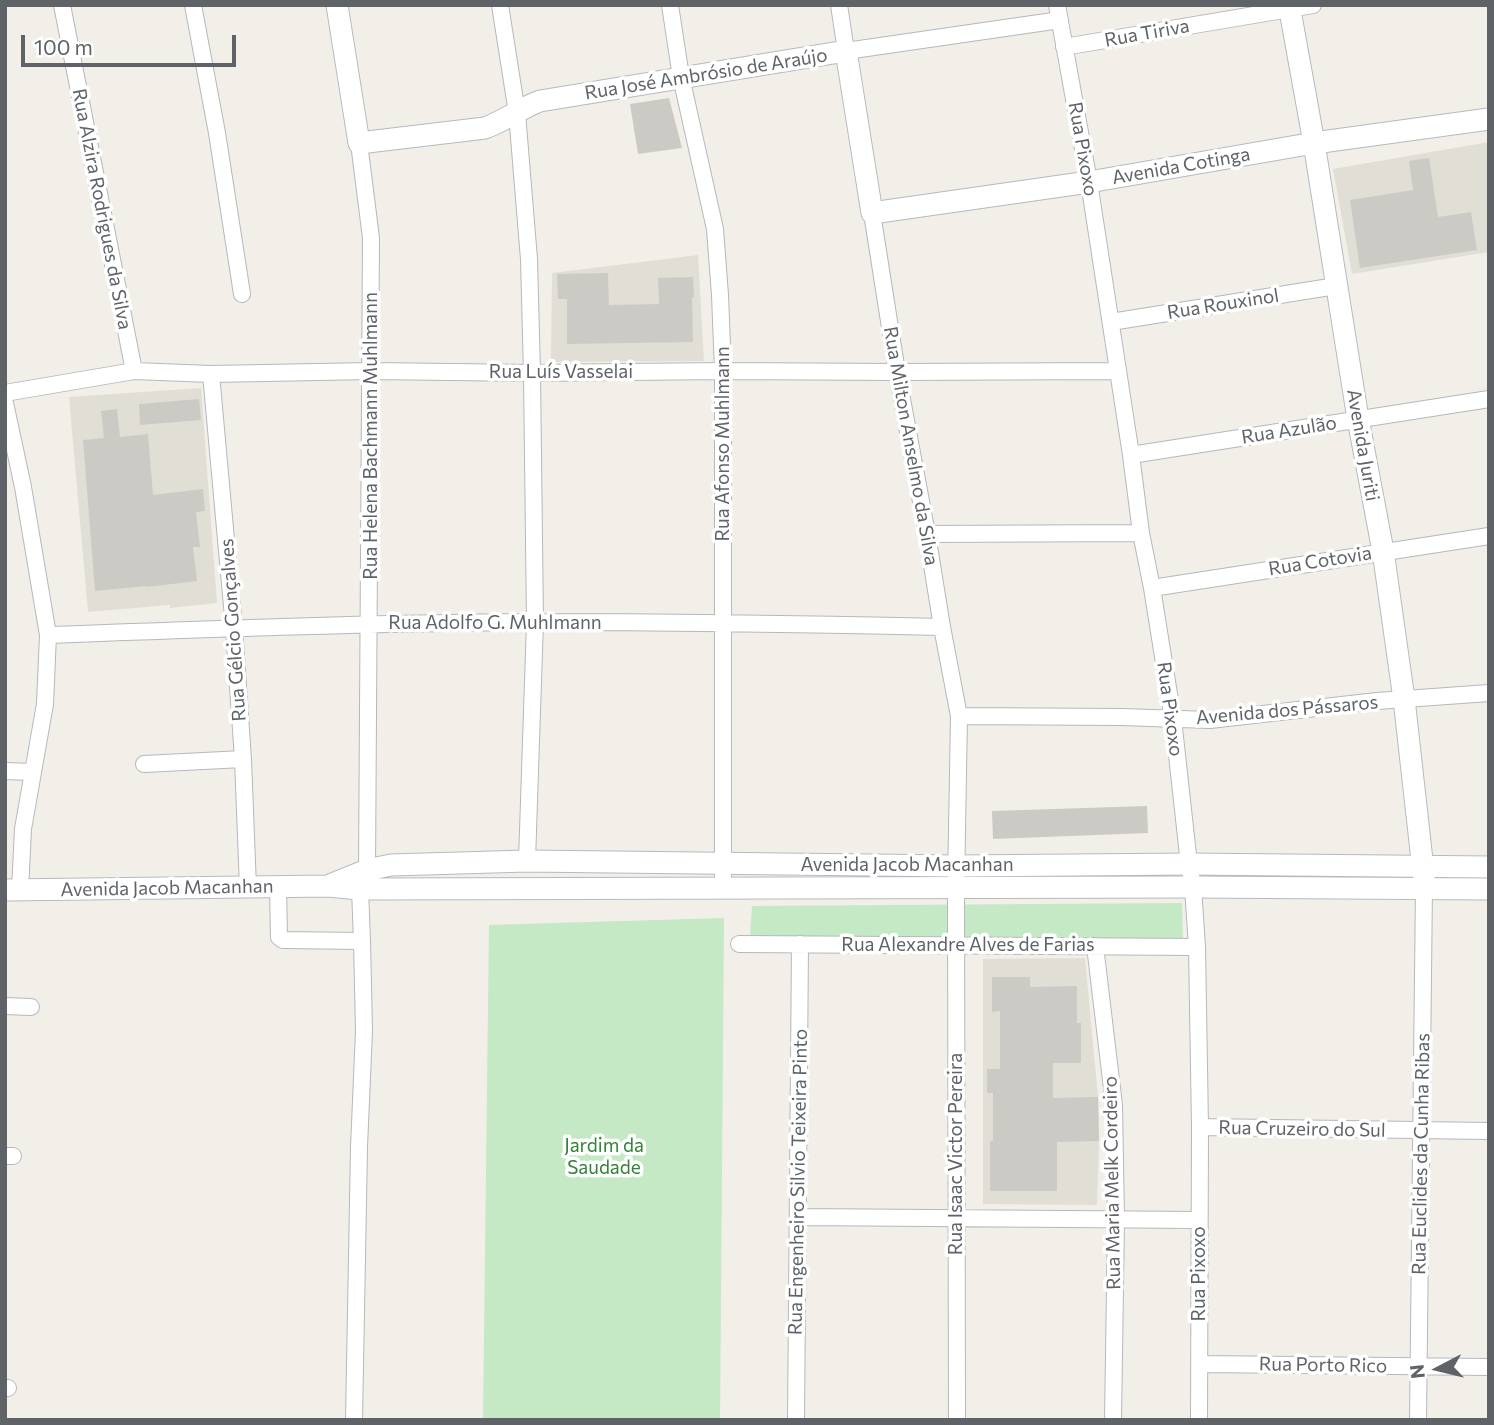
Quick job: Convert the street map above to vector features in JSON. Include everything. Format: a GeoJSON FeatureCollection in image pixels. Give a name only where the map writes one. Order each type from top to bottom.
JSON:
{"type":"FeatureCollection","features":[{"type":"Feature","properties":{"kind":"main road","name":"Rua Helena Bachmann Muhlmann"},"geometry":{"type":"LineString","coordinates":[[337,5],[359,143]]}},
{"type":"Feature","properties":{"kind":"main road","name":"Avenida Juriti"},"geometry":{"type":"LineString","coordinates":[[1289,7],[1382,551],[1404,699],[1424,887]]}},
{"type":"Feature","properties":{"kind":"main road","name":"Rua José Ambrósio de Araújo"},"geometry":{"type":"LineString","coordinates":[[359,143],[485,128],[540,101],[846,51]]}},
{"type":"Feature","properties":{"kind":"main road","name":"Rua Milton Anselmo da Silva"},"geometry":{"type":"LineString","coordinates":[[846,51],[872,213]]}},
{"type":"Feature","properties":{"kind":"main road","name":"Avenida Cotinga"},"geometry":{"type":"LineString","coordinates":[[872,213],[1089,182],[1314,143],[1489,119]]}},
{"type":"Feature","properties":{"kind":"main road","name":"Avenida Jacob Macanhan"},"geometry":{"type":"LineString","coordinates":[[363,879],[398,865],[527,861],[722,863],[1193,887],[1489,888]]}},
{"type":"Feature","properties":{"kind":"main road","name":"Avenida Jacob Macanhan"},"geometry":{"type":"LineString","coordinates":[[13,890],[328,886],[374,878],[389,889],[723,888],[1189,864],[1489,867]]}},
{"type":"Feature","properties":{"kind":"street","name":"Rua Alzira Rodrigues da Silva"},"geometry":{"type":"LineString","coordinates":[[62,5],[134,372]]}},
{"type":"Feature","properties":{"kind":"street"},"geometry":{"type":"LineString","coordinates":[[193,5],[242,293]]}},
{"type":"Feature","properties":{"kind":"street"},"geometry":{"type":"LineString","coordinates":[[500,5],[517,113],[529,259],[535,622],[527,861]]}},
{"type":"Feature","properties":{"kind":"street","name":"Rua Afonso Muhlmann"},"geometry":{"type":"LineString","coordinates":[[670,5],[681,77],[715,229],[720,295],[723,371],[723,888]]}},
{"type":"Feature","properties":{"kind":"street","name":"Rua Milton Anselmo da Silva"},"geometry":{"type":"LineString","coordinates":[[839,5],[846,51]]}},
{"type":"Feature","properties":{"kind":"street","name":"Rua Tiriva"},"geometry":{"type":"LineString","coordinates":[[1064,47],[1313,5]]}},
{"type":"Feature","properties":{"kind":"street","name":"Rua José Ambrósio de Araújo"},"geometry":{"type":"LineString","coordinates":[[846,51],[1058,12]]}},
{"type":"Feature","properties":{"kind":"street","name":"Rua Pixoxo"},"geometry":{"type":"LineString","coordinates":[[1058,12],[1089,182],[1141,533],[1173,719],[1193,887],[1197,947],[1200,1127],[1199,1420]]}},
{"type":"Feature","properties":{"kind":"street","name":"Rua Helena Bachmann Muhlmann"},"geometry":{"type":"LineString","coordinates":[[354,1420],[358,1160],[364,1031],[362,941],[369,625],[372,238],[359,143]]}},
{"type":"Feature","properties":{"kind":"street","name":"Rua Milton Anselmo da Silva"},"geometry":{"type":"LineString","coordinates":[[872,213],[897,372],[959,716],[956,877]]}},
{"type":"Feature","properties":{"kind":"street","name":"Rua Rouxinol"},"geometry":{"type":"LineString","coordinates":[[1111,322],[1336,286]]}},
{"type":"Feature","properties":{"kind":"street","name":"Rua Luís Vasselai"},"geometry":{"type":"LineString","coordinates":[[5,393],[134,372],[1118,371]]}},
{"type":"Feature","properties":{"kind":"street","name":"Rua Gélcio Gonçalves"},"geometry":{"type":"LineString","coordinates":[[211,374],[234,628],[248,888]]}},
{"type":"Feature","properties":{"kind":"street","name":"Rua Azulão"},"geometry":{"type":"LineString","coordinates":[[1131,455],[1489,399]]}},
{"type":"Feature","properties":{"kind":"street"},"geometry":{"type":"LineString","coordinates":[[5,403],[23,486],[48,635],[45,704],[13,890]]}},
{"type":"Feature","properties":{"kind":"street"},"geometry":{"type":"LineString","coordinates":[[927,534],[1141,533]]}},
{"type":"Feature","properties":{"kind":"street","name":"Rua Cotovia"},"geometry":{"type":"LineString","coordinates":[[1152,588],[1489,536]]}},
{"type":"Feature","properties":{"kind":"street","name":"Rua Adolfo G. Muhlmann"},"geometry":{"type":"LineString","coordinates":[[48,635],[535,622],[942,627]]}},
{"type":"Feature","properties":{"kind":"street","name":"Avenida dos Pássaros"},"geometry":{"type":"LineString","coordinates":[[959,716],[1210,720],[1404,699],[1489,693]]}},
{"type":"Feature","properties":{"kind":"street"},"geometry":{"type":"LineString","coordinates":[[144,764],[243,758]]}},
{"type":"Feature","properties":{"kind":"street"},"geometry":{"type":"LineString","coordinates":[[5,771],[32,772]]}},
{"type":"Feature","properties":{"kind":"street","name":"Rua Isaac Victor Pereira"},"geometry":{"type":"LineString","coordinates":[[956,877],[957,1420]]}},
{"type":"Feature","properties":{"kind":"street"},"geometry":{"type":"LineString","coordinates":[[278,887],[279,937],[283,940],[362,941]]}},
{"type":"Feature","properties":{"kind":"street","name":"Rua Euclides da Cunha Ribas"},"geometry":{"type":"LineString","coordinates":[[1418,1420],[1424,887]]}},
{"type":"Feature","properties":{"kind":"street","name":"Rua Alexandre Alves de Farias"},"geometry":{"type":"LineString","coordinates":[[739,944],[1197,947]]}},
{"type":"Feature","properties":{"kind":"street","name":"Rua Engenheiro Silvio Teixeira Pinto"},"geometry":{"type":"LineString","coordinates":[[796,1420],[800,944]]}},
{"type":"Feature","properties":{"kind":"street","name":"Rua Maria Melk Cordeiro"},"geometry":{"type":"LineString","coordinates":[[1095,946],[1114,1105],[1116,1220],[1113,1420]]}},
{"type":"Feature","properties":{"kind":"street"},"geometry":{"type":"LineString","coordinates":[[5,1006],[31,1007]]}},
{"type":"Feature","properties":{"kind":"street","name":"Rua Cruzeiro do Sul"},"geometry":{"type":"LineString","coordinates":[[1200,1127],[1489,1131]]}},
{"type":"Feature","properties":{"kind":"street"},"geometry":{"type":"LineString","coordinates":[[798,1217],[1199,1220]]}},
{"type":"Feature","properties":{"kind":"street","name":"Rua Porto Rico"},"geometry":{"type":"LineString","coordinates":[[1200,1364],[1489,1367]]}},
{"type":"Feature","properties":{"kind":"shaded area"},"geometry":{"type":"Polygon","coordinates":[[[1489,142],[1489,252],[1352,274],[1333,169],[1489,142]]]}},
{"type":"Feature","properties":{"kind":"shaded area"},"geometry":{"type":"Polygon","coordinates":[[[698,255],[704,361],[551,362],[552,273],[698,255]]]}},
{"type":"Feature","properties":{"kind":"shaded area"},"geometry":{"type":"Polygon","coordinates":[[[201,388],[217,603],[88,612],[69,397],[201,388]]]}},
{"type":"Feature","properties":{"kind":"shaded area"},"geometry":{"type":"Polygon","coordinates":[[[1085,958],[1098,1097],[1097,1205],[983,1204],[983,959],[1085,958]]]}},
{"type":"Feature","properties":{"kind":"green space"},"geometry":{"type":"Polygon","coordinates":[[[1182,903],[1183,940],[750,938],[752,906],[1182,903]]]}},
{"type":"Feature","properties":{"kind":"green space","name":"Jardim da Saudade"},"geometry":{"type":"Polygon","coordinates":[[[724,918],[720,1420],[483,1420],[489,925],[724,918]]]}},
{"type":"Feature","properties":{"kind":"building"},"geometry":{"type":"Polygon","coordinates":[[[669,98],[682,148],[638,154],[630,104],[669,98]]]}},
{"type":"Feature","properties":{"kind":"building"},"geometry":{"type":"Polygon","coordinates":[[[1429,158],[1438,217],[1471,212],[1477,250],[1360,268],[1350,200],[1413,190],[1409,161],[1429,158]]]}},
{"type":"Feature","properties":{"kind":"building"},"geometry":{"type":"Polygon","coordinates":[[[608,273],[609,305],[659,304],[658,278],[693,277],[693,342],[567,344],[567,299],[558,299],[557,274],[608,273]]]}},
{"type":"Feature","properties":{"kind":"building"},"geometry":{"type":"Polygon","coordinates":[[[199,399],[201,420],[140,425],[139,404],[199,399]]]}},
{"type":"Feature","properties":{"kind":"building"},"geometry":{"type":"Polygon","coordinates":[[[117,409],[120,437],[148,434],[153,495],[203,489],[205,511],[196,512],[200,547],[193,547],[197,581],[95,591],[83,440],[104,438],[101,411],[117,409]]]}},
{"type":"Feature","properties":{"kind":"building"},"geometry":{"type":"Polygon","coordinates":[[[1147,806],[1148,833],[993,839],[992,811],[1147,806]]]}},
{"type":"Feature","properties":{"kind":"building"},"geometry":{"type":"Polygon","coordinates":[[[992,977],[1030,977],[1030,987],[1077,986],[1081,1063],[1053,1063],[1053,1098],[1098,1097],[1099,1141],[1057,1142],[1057,1191],[990,1191],[993,1093],[987,1093],[987,1069],[1000,1069],[1000,1011],[992,1012],[992,977]]]}}]}
